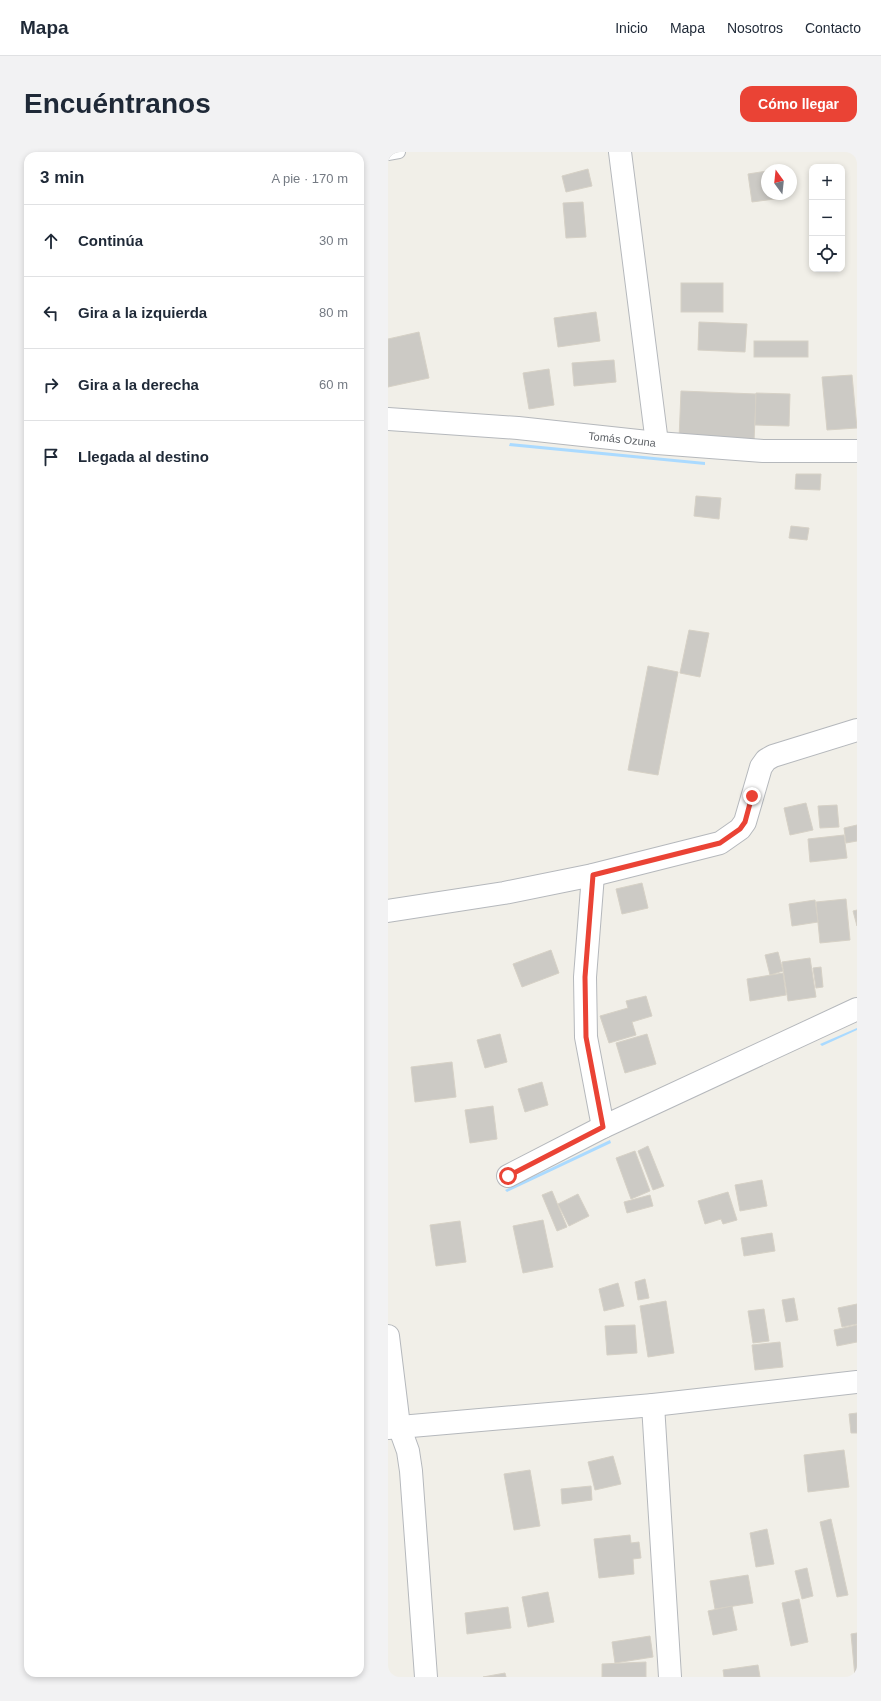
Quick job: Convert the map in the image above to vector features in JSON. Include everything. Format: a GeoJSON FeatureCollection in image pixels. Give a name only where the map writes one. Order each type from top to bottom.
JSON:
{"type":"FeatureCollection","features":[{"type":"Feature","properties":{"kind":"street"},"geometry":{"type":"LineString","coordinates":[[620,152],[657,443]]}},
{"type":"Feature","properties":{"kind":"street","name":"Tomás Ozuna"},"geometry":{"type":"LineString","coordinates":[[388,419],[518,428],[657,443],[763,451],[857,451]]}},
{"type":"Feature","properties":{"kind":"street"},"geometry":{"type":"LineString","coordinates":[[388,911],[504,893],[593,875],[720,843],[740,829],[745,822],[761,767],[766,760],[773,756],[857,730]]}},
{"type":"Feature","properties":{"kind":"street"},"geometry":{"type":"LineString","coordinates":[[593,875],[585,977],[586,1037],[603,1127]]}},
{"type":"Feature","properties":{"kind":"street"},"geometry":{"type":"LineString","coordinates":[[508,1176],[603,1127],[857,1009]]}},
{"type":"Feature","properties":{"kind":"street"},"geometry":{"type":"LineString","coordinates":[[388,1336],[394,1427],[408,1451],[411,1470],[426,1677]]}},
{"type":"Feature","properties":{"kind":"street"},"geometry":{"type":"LineString","coordinates":[[394,1427],[653,1405],[857,1382]]}},
{"type":"Feature","properties":{"kind":"street"},"geometry":{"type":"LineString","coordinates":[[653,1405],[670,1677]]}},
{"type":"Feature","properties":{"kind":"lane"},"geometry":{"type":"LineString","coordinates":[[388,154],[399,152]]}},
{"type":"Feature","properties":{"kind":"water"},"geometry":{"type":"Polygon","coordinates":[[[510,443],[705,462],[705,465],[509,446],[510,443]]]}},
{"type":"Feature","properties":{"kind":"water"},"geometry":{"type":"Polygon","coordinates":[[[857,1028],[857,1030],[822,1046],[820,1044],[857,1028]]]}},
{"type":"Feature","properties":{"kind":"water"},"geometry":{"type":"Polygon","coordinates":[[[610,1140],[611,1143],[507,1192],[505,1190],[610,1140]]]}},
{"type":"Feature","properties":{"kind":"building"},"geometry":{"type":"Polygon","coordinates":[[[588,169],[592,186],[566,192],[562,176],[588,169]]]}},
{"type":"Feature","properties":{"kind":"building"},"geometry":{"type":"Polygon","coordinates":[[[761,172],[761,200],[767,200],[752,202],[748,174],[761,172]]]}},
{"type":"Feature","properties":{"kind":"building"},"geometry":{"type":"Polygon","coordinates":[[[583,202],[586,237],[566,238],[563,203],[583,202]]]}},
{"type":"Feature","properties":{"kind":"building"},"geometry":{"type":"Polygon","coordinates":[[[681,283],[723,283],[723,312],[681,312],[681,283]]]}},
{"type":"Feature","properties":{"kind":"building"},"geometry":{"type":"Polygon","coordinates":[[[596,312],[600,341],[558,347],[554,318],[596,312]]]}},
{"type":"Feature","properties":{"kind":"building"},"geometry":{"type":"Polygon","coordinates":[[[699,322],[747,324],[745,352],[698,350],[699,322]]]}},
{"type":"Feature","properties":{"kind":"building"},"geometry":{"type":"Polygon","coordinates":[[[419,332],[429,378],[388,387],[388,339],[419,332]]]}},
{"type":"Feature","properties":{"kind":"building"},"geometry":{"type":"Polygon","coordinates":[[[754,341],[808,341],[808,357],[754,357],[754,341]]]}},
{"type":"Feature","properties":{"kind":"building"},"geometry":{"type":"Polygon","coordinates":[[[614,360],[616,382],[574,386],[572,363],[614,360]]]}},
{"type":"Feature","properties":{"kind":"building"},"geometry":{"type":"Polygon","coordinates":[[[549,369],[554,405],[529,409],[523,373],[549,369]]]}},
{"type":"Feature","properties":{"kind":"building"},"geometry":{"type":"Polygon","coordinates":[[[852,375],[857,428],[827,430],[822,377],[852,375]]]}},
{"type":"Feature","properties":{"kind":"building"},"geometry":{"type":"Polygon","coordinates":[[[681,391],[756,394],[754,442],[679,439],[681,391]]]}},
{"type":"Feature","properties":{"kind":"building"},"geometry":{"type":"Polygon","coordinates":[[[756,393],[790,394],[789,426],[755,425],[756,393]]]}},
{"type":"Feature","properties":{"kind":"building"},"geometry":{"type":"Polygon","coordinates":[[[796,474],[821,474],[820,490],[795,489],[796,474]]]}},
{"type":"Feature","properties":{"kind":"building"},"geometry":{"type":"Polygon","coordinates":[[[696,496],[721,498],[719,519],[694,516],[696,496]]]}},
{"type":"Feature","properties":{"kind":"building"},"geometry":{"type":"Polygon","coordinates":[[[791,526],[809,528],[807,540],[789,538],[791,526]]]}},
{"type":"Feature","properties":{"kind":"building"},"geometry":{"type":"Polygon","coordinates":[[[689,630],[709,633],[700,677],[680,673],[689,630]]]}},
{"type":"Feature","properties":{"kind":"building"},"geometry":{"type":"Polygon","coordinates":[[[648,666],[678,672],[658,775],[628,770],[648,666]]]}},
{"type":"Feature","properties":{"kind":"building"},"geometry":{"type":"Polygon","coordinates":[[[806,803],[813,830],[790,835],[784,808],[806,803]]]}},
{"type":"Feature","properties":{"kind":"building"},"geometry":{"type":"Polygon","coordinates":[[[837,805],[839,827],[820,828],[818,806],[837,805]]]}},
{"type":"Feature","properties":{"kind":"building"},"geometry":{"type":"Polygon","coordinates":[[[857,825],[857,841],[846,843],[844,828],[857,825]]]}},
{"type":"Feature","properties":{"kind":"building"},"geometry":{"type":"Polygon","coordinates":[[[844,835],[847,858],[810,862],[808,839],[844,835]]]}},
{"type":"Feature","properties":{"kind":"building"},"geometry":{"type":"Polygon","coordinates":[[[642,883],[648,908],[622,914],[616,889],[642,883]]]}},
{"type":"Feature","properties":{"kind":"building"},"geometry":{"type":"Polygon","coordinates":[[[846,899],[850,940],[820,943],[816,902],[846,899]]]}},
{"type":"Feature","properties":{"kind":"building"},"geometry":{"type":"Polygon","coordinates":[[[815,900],[818,922],[792,926],[789,904],[815,900]]]}},
{"type":"Feature","properties":{"kind":"building"},"geometry":{"type":"Polygon","coordinates":[[[857,910],[857,926],[853,911],[857,910]]]}},
{"type":"Feature","properties":{"kind":"building"},"geometry":{"type":"Polygon","coordinates":[[[551,950],[559,973],[522,987],[513,964],[551,950]]]}},
{"type":"Feature","properties":{"kind":"building"},"geometry":{"type":"Polygon","coordinates":[[[778,952],[783,971],[770,975],[765,955],[778,952]]]}},
{"type":"Feature","properties":{"kind":"building"},"geometry":{"type":"Polygon","coordinates":[[[810,958],[816,997],[788,1001],[782,962],[810,958]]]}},
{"type":"Feature","properties":{"kind":"building"},"geometry":{"type":"Polygon","coordinates":[[[821,967],[823,987],[816,988],[813,968],[821,967]]]}},
{"type":"Feature","properties":{"kind":"building"},"geometry":{"type":"Polygon","coordinates":[[[783,973],[786,995],[750,1001],[747,979],[783,973]]]}},
{"type":"Feature","properties":{"kind":"building"},"geometry":{"type":"Polygon","coordinates":[[[646,996],[652,1016],[632,1022],[636,1035],[609,1043],[600,1016],[628,1008],[626,1001],[646,996]]]}},
{"type":"Feature","properties":{"kind":"building"},"geometry":{"type":"Polygon","coordinates":[[[500,1034],[507,1062],[485,1068],[477,1040],[500,1034]]]}},
{"type":"Feature","properties":{"kind":"building"},"geometry":{"type":"Polygon","coordinates":[[[647,1034],[656,1064],[625,1073],[616,1043],[647,1034]]]}},
{"type":"Feature","properties":{"kind":"building"},"geometry":{"type":"Polygon","coordinates":[[[452,1062],[456,1097],[415,1102],[411,1067],[452,1062]]]}},
{"type":"Feature","properties":{"kind":"building"},"geometry":{"type":"Polygon","coordinates":[[[542,1082],[548,1105],[525,1112],[518,1089],[542,1082]]]}},
{"type":"Feature","properties":{"kind":"building"},"geometry":{"type":"Polygon","coordinates":[[[493,1106],[497,1139],[470,1143],[465,1110],[493,1106]]]}},
{"type":"Feature","properties":{"kind":"building"},"geometry":{"type":"Polygon","coordinates":[[[648,1146],[664,1186],[653,1190],[638,1151],[648,1146]]]}},
{"type":"Feature","properties":{"kind":"building"},"geometry":{"type":"Polygon","coordinates":[[[635,1151],[650,1191],[631,1199],[616,1158],[635,1151]]]}},
{"type":"Feature","properties":{"kind":"building"},"geometry":{"type":"Polygon","coordinates":[[[762,1180],[767,1206],[740,1211],[735,1185],[762,1180]]]}},
{"type":"Feature","properties":{"kind":"building"},"geometry":{"type":"Polygon","coordinates":[[[552,1191],[567,1227],[557,1231],[542,1195],[552,1191]]]}},
{"type":"Feature","properties":{"kind":"building"},"geometry":{"type":"Polygon","coordinates":[[[728,1192],[737,1220],[723,1224],[721,1219],[705,1224],[698,1201],[728,1192]]]}},
{"type":"Feature","properties":{"kind":"building"},"geometry":{"type":"Polygon","coordinates":[[[578,1194],[589,1216],[569,1226],[558,1204],[578,1194]]]}},
{"type":"Feature","properties":{"kind":"building"},"geometry":{"type":"Polygon","coordinates":[[[650,1195],[653,1206],[627,1213],[624,1202],[650,1195]]]}},
{"type":"Feature","properties":{"kind":"building"},"geometry":{"type":"Polygon","coordinates":[[[543,1220],[553,1267],[523,1273],[513,1226],[543,1220]]]}},
{"type":"Feature","properties":{"kind":"building"},"geometry":{"type":"Polygon","coordinates":[[[460,1221],[466,1262],[436,1266],[430,1225],[460,1221]]]}},
{"type":"Feature","properties":{"kind":"building"},"geometry":{"type":"Polygon","coordinates":[[[772,1233],[775,1251],[744,1256],[741,1238],[772,1233]]]}},
{"type":"Feature","properties":{"kind":"building"},"geometry":{"type":"Polygon","coordinates":[[[645,1279],[649,1298],[638,1300],[635,1282],[645,1279]]]}},
{"type":"Feature","properties":{"kind":"building"},"geometry":{"type":"Polygon","coordinates":[[[618,1283],[624,1306],[604,1311],[599,1289],[618,1283]]]}},
{"type":"Feature","properties":{"kind":"building"},"geometry":{"type":"Polygon","coordinates":[[[794,1298],[798,1320],[786,1322],[782,1300],[794,1298]]]}},
{"type":"Feature","properties":{"kind":"building"},"geometry":{"type":"Polygon","coordinates":[[[666,1301],[674,1353],[648,1357],[640,1306],[666,1301]]]}},
{"type":"Feature","properties":{"kind":"building"},"geometry":{"type":"Polygon","coordinates":[[[857,1304],[857,1324],[842,1327],[838,1308],[857,1304]]]}},
{"type":"Feature","properties":{"kind":"building"},"geometry":{"type":"Polygon","coordinates":[[[764,1309],[769,1341],[753,1343],[748,1311],[764,1309]]]}},
{"type":"Feature","properties":{"kind":"building"},"geometry":{"type":"Polygon","coordinates":[[[635,1325],[637,1353],[607,1355],[605,1326],[635,1325]]]}},
{"type":"Feature","properties":{"kind":"building"},"geometry":{"type":"Polygon","coordinates":[[[857,1325],[857,1342],[837,1346],[834,1330],[857,1325]]]}},
{"type":"Feature","properties":{"kind":"building"},"geometry":{"type":"Polygon","coordinates":[[[780,1342],[783,1367],[755,1370],[752,1345],[780,1342]]]}},
{"type":"Feature","properties":{"kind":"building"},"geometry":{"type":"Polygon","coordinates":[[[857,1413],[857,1433],[851,1433],[849,1414],[857,1413]]]}},
{"type":"Feature","properties":{"kind":"building"},"geometry":{"type":"Polygon","coordinates":[[[844,1450],[849,1487],[808,1492],[804,1455],[844,1450]]]}},
{"type":"Feature","properties":{"kind":"building"},"geometry":{"type":"Polygon","coordinates":[[[613,1456],[621,1484],[595,1490],[588,1462],[613,1456]]]}},
{"type":"Feature","properties":{"kind":"building"},"geometry":{"type":"Polygon","coordinates":[[[530,1470],[540,1526],[514,1530],[504,1474],[530,1470]]]}},
{"type":"Feature","properties":{"kind":"building"},"geometry":{"type":"Polygon","coordinates":[[[591,1486],[592,1500],[562,1504],[561,1489],[591,1486]]]}},
{"type":"Feature","properties":{"kind":"building"},"geometry":{"type":"Polygon","coordinates":[[[831,1519],[848,1595],[837,1597],[820,1522],[831,1519]]]}},
{"type":"Feature","properties":{"kind":"building"},"geometry":{"type":"Polygon","coordinates":[[[767,1529],[774,1564],[756,1567],[750,1533],[767,1529]]]}},
{"type":"Feature","properties":{"kind":"building"},"geometry":{"type":"Polygon","coordinates":[[[630,1535],[631,1543],[639,1542],[641,1558],[633,1559],[634,1574],[599,1578],[594,1539],[630,1535]]]}},
{"type":"Feature","properties":{"kind":"building"},"geometry":{"type":"Polygon","coordinates":[[[807,1568],[813,1596],[802,1599],[795,1571],[807,1568]]]}},
{"type":"Feature","properties":{"kind":"building"},"geometry":{"type":"Polygon","coordinates":[[[748,1575],[753,1603],[715,1609],[710,1581],[748,1575]]]}},
{"type":"Feature","properties":{"kind":"building"},"geometry":{"type":"Polygon","coordinates":[[[548,1592],[554,1622],[528,1627],[522,1597],[548,1592]]]}},
{"type":"Feature","properties":{"kind":"building"},"geometry":{"type":"Polygon","coordinates":[[[799,1599],[808,1642],[791,1646],[782,1603],[799,1599]]]}},
{"type":"Feature","properties":{"kind":"building"},"geometry":{"type":"Polygon","coordinates":[[[732,1606],[737,1630],[713,1635],[708,1611],[732,1606]]]}},
{"type":"Feature","properties":{"kind":"building"},"geometry":{"type":"Polygon","coordinates":[[[508,1607],[511,1628],[467,1634],[465,1613],[508,1607]]]}},
{"type":"Feature","properties":{"kind":"building"},"geometry":{"type":"Polygon","coordinates":[[[857,1633],[857,1677],[855,1677],[851,1634],[857,1633]]]}},
{"type":"Feature","properties":{"kind":"building"},"geometry":{"type":"Polygon","coordinates":[[[650,1636],[653,1657],[615,1663],[612,1642],[650,1636]]]}},
{"type":"Feature","properties":{"kind":"building"},"geometry":{"type":"Polygon","coordinates":[[[646,1662],[646,1677],[602,1677],[602,1664],[646,1662]]]}},
{"type":"Feature","properties":{"kind":"building"},"geometry":{"type":"Polygon","coordinates":[[[758,1665],[760,1677],[724,1677],[723,1670],[758,1665]]]}},
{"type":"Feature","properties":{"kind":"building"},"geometry":{"type":"Polygon","coordinates":[[[505,1673],[506,1677],[483,1677],[505,1673]]]}},
{"type":"Feature","properties":{"kind":"route"},"geometry":{"type":"LineString","coordinates":[[508,1176],[603,1127],[586,1037],[585,977],[593,875],[720,843],[731,837],[745,822],[752,796]]}}]}
